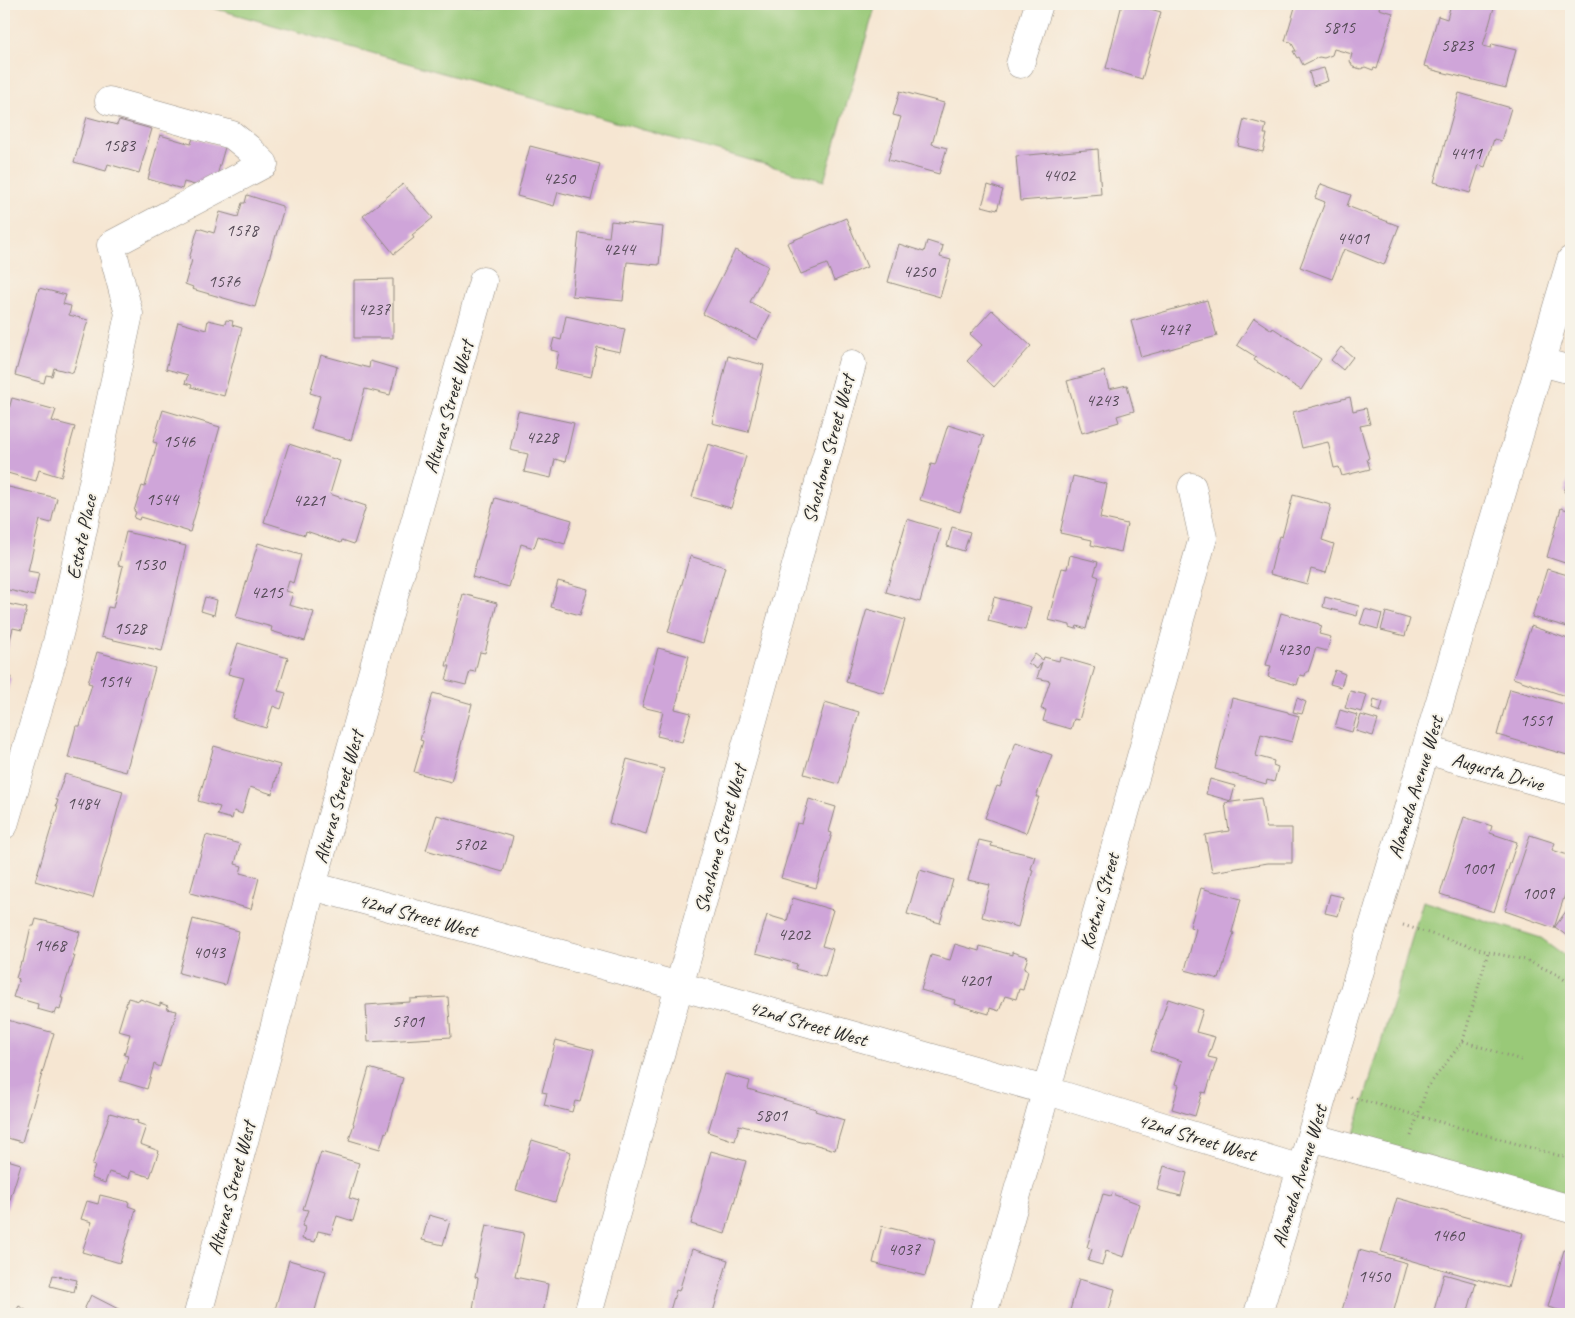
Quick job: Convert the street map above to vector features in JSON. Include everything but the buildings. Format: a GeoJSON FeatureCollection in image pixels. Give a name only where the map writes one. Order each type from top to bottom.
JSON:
{"type":"FeatureCollection","features":[{"type":"Feature","properties":{"kind":"street"},"geometry":{"type":"LineString","coordinates":[[1020,64],[1039,4]]}},
{"type":"Feature","properties":{"kind":"street","name":"Estate Place"},"geometry":{"type":"LineString","coordinates":[[4,825],[53,658],[70,590],[129,314],[111,245],[264,164],[232,135],[109,101]]}},
{"type":"Feature","properties":{"kind":"street","name":"Alameda Avenue West"},"geometry":{"type":"LineString","coordinates":[[1258,1314],[1571,260]]}},
{"type":"Feature","properties":{"kind":"street","name":"Alturas Street West"},"geometry":{"type":"LineString","coordinates":[[198,1314],[312,886],[483,281]]}},
{"type":"Feature","properties":{"kind":"street"},"geometry":{"type":"LineString","coordinates":[[1541,362],[1571,370]]}},
{"type":"Feature","properties":{"kind":"street","name":"Shoshone Street West"},"geometry":{"type":"LineString","coordinates":[[588,1314],[852,364]]}},
{"type":"Feature","properties":{"kind":"street","name":"Kootnai Street"},"geometry":{"type":"LineString","coordinates":[[982,1314],[1203,538],[1192,487]]}},
{"type":"Feature","properties":{"kind":"street","name":"Augusta Drive"},"geometry":{"type":"LineString","coordinates":[[1426,750],[1571,791]]}},
{"type":"Feature","properties":{"kind":"street","name":"42nd Street West"},"geometry":{"type":"LineString","coordinates":[[312,886],[679,986],[1045,1090],[1301,1169]]}},
{"type":"Feature","properties":{"kind":"street"},"geometry":{"type":"LineString","coordinates":[[1311,1137],[1571,1209]]}},
{"type":"Feature","properties":{"kind":"path"},"geometry":{"type":"LineString","coordinates":[[1376,916],[1488,952],[1526,960],[1556,974],[1571,984]]}},
{"type":"Feature","properties":{"kind":"path"},"geometry":{"type":"LineString","coordinates":[[1402,1162],[1427,1088],[1462,1041],[1488,952]]}},
{"type":"Feature","properties":{"kind":"path"},"geometry":{"type":"LineString","coordinates":[[1462,1041],[1521,1060]]}},
{"type":"Feature","properties":{"kind":"path"},"geometry":{"type":"LineString","coordinates":[[1325,1090],[1571,1159]]}},
{"type":"Feature","properties":{"kind":"green space"},"geometry":{"type":"Polygon","coordinates":[[[199,4],[876,4],[824,181],[199,4]]]}},
{"type":"Feature","properties":{"kind":"green space"},"geometry":{"type":"Polygon","coordinates":[[[1423,901],[1541,938],[1571,960],[1571,1195],[1353,1137],[1423,901]]]}}]}
